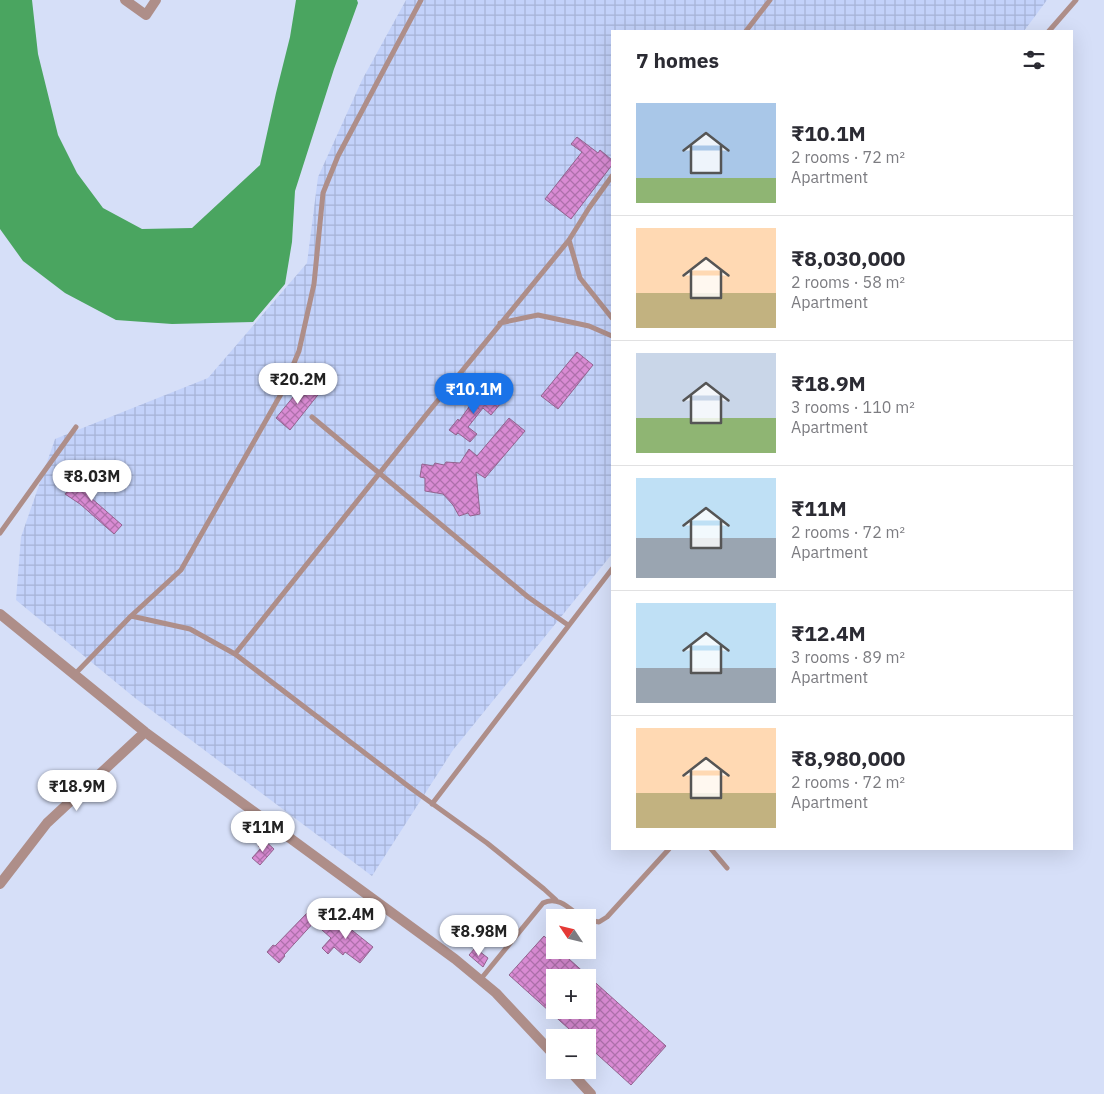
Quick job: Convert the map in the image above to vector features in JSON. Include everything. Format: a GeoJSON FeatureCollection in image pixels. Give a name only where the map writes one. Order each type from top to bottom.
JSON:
{"type":"FeatureCollection","features":[{"type":"Feature","properties":{"kind":"street"},"geometry":{"type":"LineString","coordinates":[[125,0],[146,15],[156,0]]}},
{"type":"Feature","properties":{"kind":"street"},"geometry":{"type":"LineString","coordinates":[[0,614],[146,732],[455,959],[496,993],[546,1046]]}},
{"type":"Feature","properties":{"kind":"street"},"geometry":{"type":"LineString","coordinates":[[0,884],[47,824],[146,732]]}},
{"type":"Feature","properties":{"kind":"street"},"geometry":{"type":"LineString","coordinates":[[577,1079],[591,1094]]}},
{"type":"Feature","properties":{"kind":"lane"},"geometry":{"type":"LineString","coordinates":[[75,674],[131,616],[181,570],[281,394],[298,351],[314,284],[324,193],[338,156],[421,0]]}},
{"type":"Feature","properties":{"kind":"lane"},"geometry":{"type":"LineString","coordinates":[[747,30],[770,0]]}},
{"type":"Feature","properties":{"kind":"lane"},"geometry":{"type":"LineString","coordinates":[[1050,30],[1076,0]]}},
{"type":"Feature","properties":{"kind":"lane"},"geometry":{"type":"LineString","coordinates":[[235,654],[378,474],[569,240],[611,177]]}},
{"type":"Feature","properties":{"kind":"lane"},"geometry":{"type":"LineString","coordinates":[[569,240],[580,278],[611,317]]}},
{"type":"Feature","properties":{"kind":"lane"},"geometry":{"type":"LineString","coordinates":[[500,324],[538,315],[589,326],[611,336]]}},
{"type":"Feature","properties":{"kind":"lane"},"geometry":{"type":"LineString","coordinates":[[312,417],[378,474],[528,597],[568,625]]}},
{"type":"Feature","properties":{"kind":"lane"},"geometry":{"type":"LineString","coordinates":[[0,533],[76,427]]}},
{"type":"Feature","properties":{"kind":"lane"},"geometry":{"type":"LineString","coordinates":[[432,804],[611,570]]}},
{"type":"Feature","properties":{"kind":"lane"},"geometry":{"type":"LineString","coordinates":[[131,616],[190,629],[235,654],[487,844],[569,909]]}},
{"type":"Feature","properties":{"kind":"lane"},"geometry":{"type":"LineString","coordinates":[[596,921],[599,922],[607,917],[668,850]]}},
{"type":"Feature","properties":{"kind":"lane"},"geometry":{"type":"LineString","coordinates":[[711,850],[727,868]]}},
{"type":"Feature","properties":{"kind":"lane"},"geometry":{"type":"LineString","coordinates":[[480,980],[543,903],[556,900]]}},
{"type":"Feature","properties":{"kind":"shaded area"},"geometry":{"type":"Polygon","coordinates":[[[0,0],[32,0],[38,54],[58,135],[77,173],[103,208],[142,229],[192,228],[260,165],[290,37],[296,0],[357,0],[358,3],[334,69],[295,191],[292,242],[285,284],[253,322],[172,324],[116,320],[65,293],[23,261],[0,229],[0,0]]]}},
{"type":"Feature","properties":{"kind":"shaded area"},"geometry":{"type":"Polygon","coordinates":[[[406,0],[1047,0],[1025,30],[611,30],[611,555],[453,750],[372,876],[135,698],[16,600],[21,537],[55,439],[208,378],[307,263],[318,177],[362,80],[406,0]]]}},
{"type":"Feature","properties":{"kind":"building"},"geometry":{"type":"Polygon","coordinates":[[[577,137],[598,153],[600,150],[611,159],[611,166],[571,219],[545,199],[582,152],[571,144],[577,137]]]}},
{"type":"Feature","properties":{"kind":"building"},"geometry":{"type":"Polygon","coordinates":[[[577,352],[593,365],[558,409],[541,396],[577,352]]]}},
{"type":"Feature","properties":{"kind":"building"},"geometry":{"type":"Polygon","coordinates":[[[307,380],[321,391],[290,430],[276,418],[307,380]]]}},
{"type":"Feature","properties":{"kind":"building"},"geometry":{"type":"Polygon","coordinates":[[[481,390],[501,403],[491,415],[483,408],[468,427],[477,434],[470,442],[458,433],[456,435],[449,430],[458,419],[459,421],[481,390]]]}},
{"type":"Feature","properties":{"kind":"building"},"geometry":{"type":"Polygon","coordinates":[[[509,418],[525,431],[485,478],[476,472],[480,514],[470,516],[468,513],[459,516],[453,505],[443,494],[425,491],[425,478],[420,477],[422,464],[433,466],[435,463],[444,465],[446,462],[460,463],[469,449],[477,456],[509,418]]]}},
{"type":"Feature","properties":{"kind":"building"},"geometry":{"type":"Polygon","coordinates":[[[85,473],[99,485],[90,497],[122,525],[114,534],[80,504],[65,494],[85,473]]]}},
{"type":"Feature","properties":{"kind":"building"},"geometry":{"type":"Polygon","coordinates":[[[264,840],[274,849],[260,865],[252,858],[261,848],[258,846],[264,840]]]}},
{"type":"Feature","properties":{"kind":"building"},"geometry":{"type":"Polygon","coordinates":[[[308,912],[316,920],[279,963],[267,952],[308,912]]]}},
{"type":"Feature","properties":{"kind":"building"},"geometry":{"type":"Polygon","coordinates":[[[348,912],[355,919],[348,927],[373,947],[360,963],[345,952],[343,955],[334,947],[328,954],[322,948],[331,938],[322,930],[328,923],[333,928],[348,912]]]}},
{"type":"Feature","properties":{"kind":"building"},"geometry":{"type":"Polygon","coordinates":[[[544,936],[546,938],[546,959],[569,959],[580,969],[546,969],[546,1008],[509,975],[544,936]]]}},
{"type":"Feature","properties":{"kind":"building"},"geometry":{"type":"Polygon","coordinates":[[[475,948],[488,958],[483,967],[469,955],[475,948]]]}},
{"type":"Feature","properties":{"kind":"building"},"geometry":{"type":"Polygon","coordinates":[[[596,983],[666,1046],[631,1085],[596,1053],[596,1029],[569,1029],[558,1019],[596,1019],[596,983]]]}}]}
